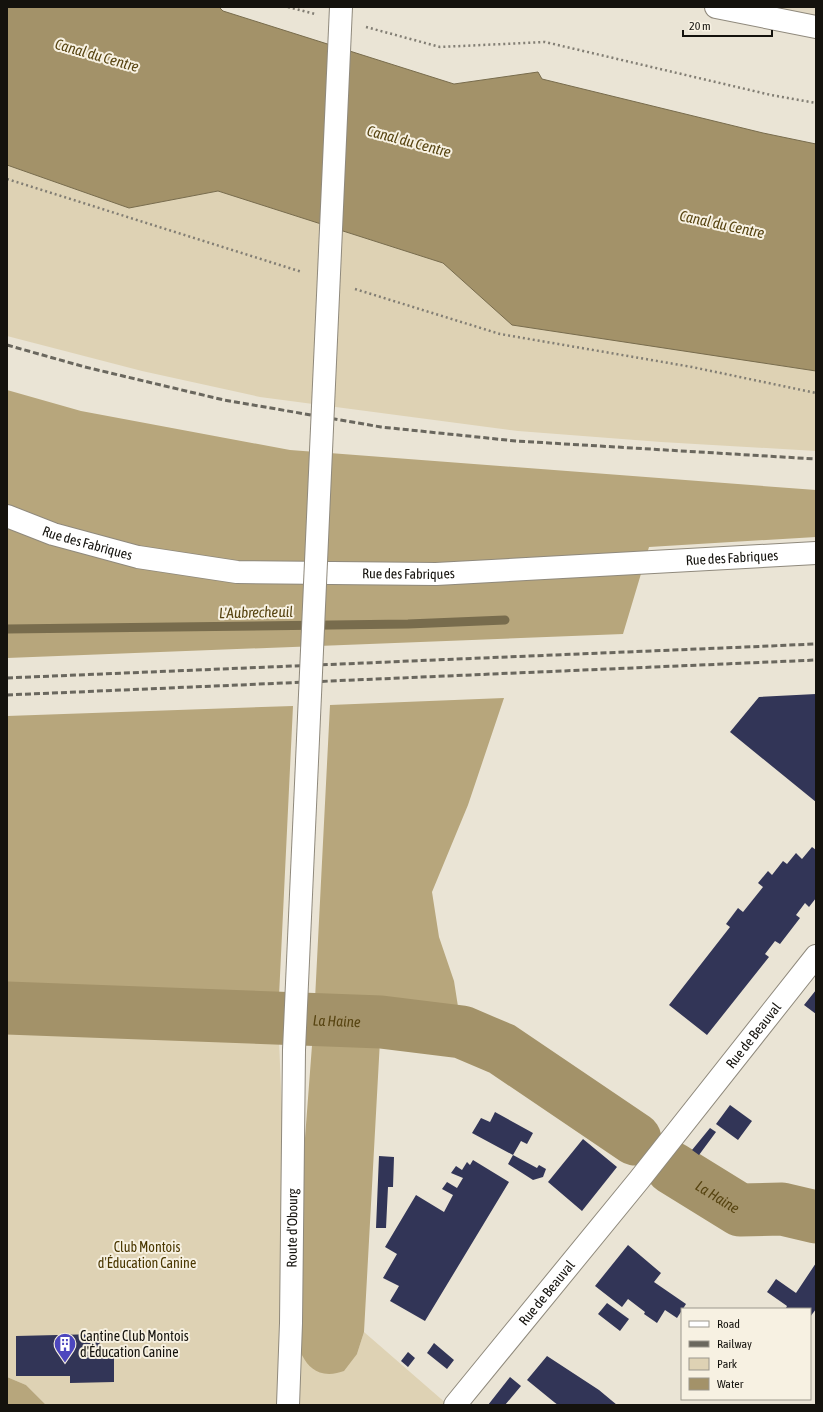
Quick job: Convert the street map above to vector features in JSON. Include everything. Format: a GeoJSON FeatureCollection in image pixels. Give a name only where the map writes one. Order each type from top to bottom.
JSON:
{"type":"FeatureCollection","features":[{"type":"Feature","properties":{"kind":"main road","name":"Route d'Obourg"},"geometry":{"type":"LineString","coordinates":[[288,1405],[291,1323],[294,1050],[341,7]]}},
{"type":"Feature","properties":{"kind":"main road"},"geometry":{"type":"LineString","coordinates":[[716,7],[816,27]]}},
{"type":"Feature","properties":{"kind":"main road","name":"Rue des Fabriques"},"geometry":{"type":"LineString","coordinates":[[7,516],[53,534],[138,557],[237,572],[436,574],[816,553]]}},
{"type":"Feature","properties":{"kind":"main road","name":"Rue de Beauval"},"geometry":{"type":"LineString","coordinates":[[455,1405],[639,1180],[816,956]]}},
{"type":"Feature","properties":{"kind":"path"},"geometry":{"type":"LineString","coordinates":[[288,7],[319,15]]}},
{"type":"Feature","properties":{"kind":"path"},"geometry":{"type":"LineString","coordinates":[[364,27],[440,47],[545,42],[771,95],[816,103]]}},
{"type":"Feature","properties":{"kind":"path"},"geometry":{"type":"LineString","coordinates":[[7,180],[303,272]]}},
{"type":"Feature","properties":{"kind":"path"},"geometry":{"type":"LineString","coordinates":[[349,287],[500,334],[692,367],[816,393]]}},
{"type":"Feature","properties":{"kind":"shaded area"},"geometry":{"type":"Polygon","coordinates":[[[722,7],[816,7],[816,27],[722,7]]]}},
{"type":"Feature","properties":{"kind":"shaded area"},"geometry":{"type":"Polygon","coordinates":[[[7,390],[81,411],[290,450],[816,490],[816,537],[649,547],[623,634],[7,658],[7,390]]]}},
{"type":"Feature","properties":{"kind":"shaded area"},"geometry":{"type":"Polygon","coordinates":[[[504,698],[468,805],[432,892],[439,937],[454,981],[462,1032],[381,1022],[364,1332],[357,1354],[344,1371],[331,1374],[320,1372],[313,1369],[302,1356],[291,1323],[314,1019],[330,705],[504,698]]]}},
{"type":"Feature","properties":{"kind":"shaded area"},"geometry":{"type":"Polygon","coordinates":[[[293,706],[278,1017],[7,1008],[7,716],[293,706]]]}},
{"type":"Feature","properties":{"kind":"shaded area"},"geometry":{"type":"Polygon","coordinates":[[[7,1377],[26,1385],[46,1405],[7,1405],[7,1377]]]}},
{"type":"Feature","properties":{"kind":"green space"},"geometry":{"type":"Polygon","coordinates":[[[7,165],[129,208],[218,191],[443,263],[512,325],[816,371],[816,451],[661,442],[518,431],[260,397],[142,371],[7,336],[7,165]]]}},
{"type":"Feature","properties":{"kind":"green space","name":"Club Montois d'Éducation Canine"},"geometry":{"type":"Polygon","coordinates":[[[7,1008],[278,1017],[291,1323],[357,1354],[364,1332],[448,1405],[46,1405],[26,1385],[7,1377],[7,1008]]]}},
{"type":"Feature","properties":{"kind":"water","name":"Canal du Centre"},"geometry":{"type":"Polygon","coordinates":[[[7,7],[219,7],[223,11],[454,84],[538,72],[542,79],[763,133],[816,144],[816,371],[512,325],[443,263],[218,191],[129,208],[7,165],[7,7]]]}},
{"type":"Feature","properties":{"kind":"building"},"geometry":{"type":"Polygon","coordinates":[[[816,694],[816,802],[730,732],[759,697],[816,694]]]}},
{"type":"Feature","properties":{"kind":"building"},"geometry":{"type":"Polygon","coordinates":[[[812,847],[816,850],[816,898],[809,907],[805,903],[796,915],[800,918],[780,944],[775,941],[765,954],[769,957],[707,1035],[669,1005],[730,927],[726,924],[738,908],[743,912],[763,887],[758,883],[768,871],[772,875],[783,861],[787,864],[796,853],[802,859],[812,847]]]}},
{"type":"Feature","properties":{"kind":"building"},"geometry":{"type":"Polygon","coordinates":[[[816,990],[816,1014],[804,1005],[816,990]]]}},
{"type":"Feature","properties":{"kind":"building"},"geometry":{"type":"Polygon","coordinates":[[[730,1105],[752,1121],[738,1140],[716,1124],[730,1105]]]}},
{"type":"Feature","properties":{"kind":"building"},"geometry":{"type":"Polygon","coordinates":[[[495,1112],[533,1133],[527,1144],[521,1141],[513,1155],[472,1133],[481,1118],[490,1122],[495,1112]]]}},
{"type":"Feature","properties":{"kind":"building"},"geometry":{"type":"Polygon","coordinates":[[[710,1128],[716,1132],[699,1155],[692,1150],[710,1128]]]}},
{"type":"Feature","properties":{"kind":"building"},"geometry":{"type":"Polygon","coordinates":[[[583,1139],[617,1167],[582,1211],[548,1182],[583,1139]]]}},
{"type":"Feature","properties":{"kind":"building"},"geometry":{"type":"Polygon","coordinates":[[[513,1155],[537,1168],[539,1165],[546,1169],[543,1177],[533,1180],[508,1164],[513,1155]]]}},
{"type":"Feature","properties":{"kind":"building"},"geometry":{"type":"Polygon","coordinates":[[[379,1156],[394,1157],[393,1187],[388,1187],[386,1228],[376,1228],[379,1156]]]}},
{"type":"Feature","properties":{"kind":"building"},"geometry":{"type":"Polygon","coordinates":[[[473,1160],[509,1182],[425,1321],[390,1301],[399,1286],[383,1278],[397,1254],[385,1247],[416,1195],[444,1212],[453,1195],[442,1189],[447,1182],[457,1188],[463,1178],[451,1173],[456,1166],[462,1170],[467,1162],[470,1165],[473,1160]]]}},
{"type":"Feature","properties":{"kind":"building"},"geometry":{"type":"Polygon","coordinates":[[[628,1245],[661,1273],[654,1282],[686,1304],[683,1308],[681,1308],[681,1312],[677,1318],[665,1310],[657,1323],[644,1314],[645,1312],[628,1299],[622,1307],[595,1286],[628,1245]]]}},
{"type":"Feature","properties":{"kind":"building"},"geometry":{"type":"Polygon","coordinates":[[[816,1263],[816,1309],[811,1316],[811,1308],[786,1308],[787,1306],[767,1292],[776,1279],[796,1293],[816,1263]]]}},
{"type":"Feature","properties":{"kind":"building"},"geometry":{"type":"Polygon","coordinates":[[[607,1303],[629,1319],[620,1331],[598,1314],[607,1303]]]}},
{"type":"Feature","properties":{"kind":"building","name":"Cantine Club Montois d'Éducation Canine"},"geometry":{"type":"Polygon","coordinates":[[[99,1334],[100,1351],[114,1351],[114,1382],[70,1383],[70,1376],[16,1376],[16,1336],[99,1334]]]}},
{"type":"Feature","properties":{"kind":"building"},"geometry":{"type":"Polygon","coordinates":[[[434,1343],[454,1360],[447,1369],[427,1353],[434,1343]]]}},
{"type":"Feature","properties":{"kind":"building"},"geometry":{"type":"Polygon","coordinates":[[[408,1352],[415,1358],[408,1367],[401,1361],[408,1352]]]}},
{"type":"Feature","properties":{"kind":"building"},"geometry":{"type":"Polygon","coordinates":[[[547,1356],[599,1390],[617,1405],[558,1405],[527,1380],[547,1356]]]}},
{"type":"Feature","properties":{"kind":"building"},"geometry":{"type":"Polygon","coordinates":[[[510,1377],[521,1386],[505,1405],[488,1405],[510,1377]]]}},
{"type":"Feature","properties":{"kind":"waterway","name":"L'Aubrecheuil"},"geometry":{"type":"LineString","coordinates":[[7,629],[408,624],[505,620]]}},
{"type":"Feature","properties":{"kind":"waterway","name":"La Haine"},"geometry":{"type":"LineString","coordinates":[[7,1008],[381,1022],[462,1032],[502,1049],[635,1139]]}},
{"type":"Feature","properties":{"kind":"waterway","name":"La Haine"},"geometry":{"type":"LineString","coordinates":[[672,1168],[740,1210],[782,1209],[816,1217]]}},
{"type":"Feature","properties":{"kind":"railway"},"geometry":{"type":"LineString","coordinates":[[7,345],[85,367],[224,400],[381,427],[516,441],[816,459]]}},
{"type":"Feature","properties":{"kind":"railway"},"geometry":{"type":"LineString","coordinates":[[7,678],[816,644]]}},
{"type":"Feature","properties":{"kind":"railway"},"geometry":{"type":"LineString","coordinates":[[7,695],[816,660]]}},
{"type":"Feature","properties":{"kind":"place","name":"Cantine Club Montois d'Éducation Canine"},"geometry":{"type":"Point","coordinates":[65,1364]}}]}
